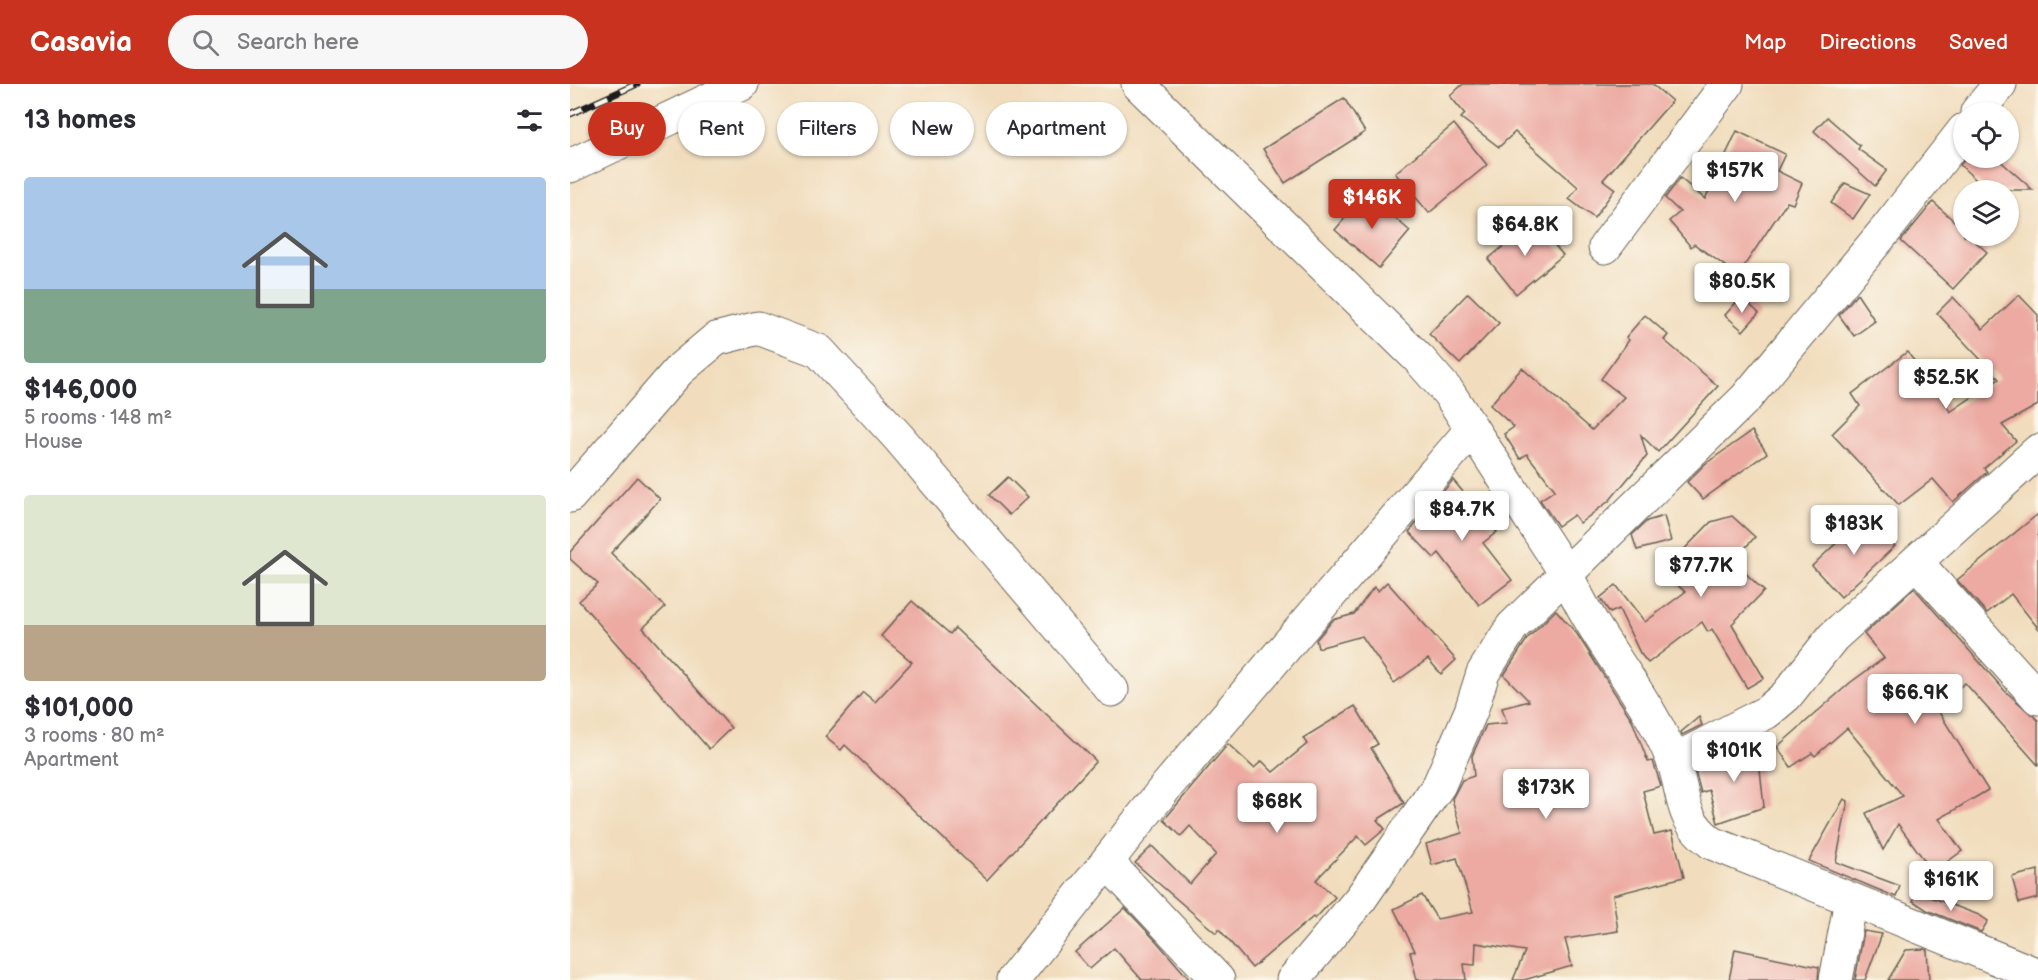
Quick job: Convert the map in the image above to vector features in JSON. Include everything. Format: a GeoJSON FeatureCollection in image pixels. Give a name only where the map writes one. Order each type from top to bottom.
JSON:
{"type":"FeatureCollection","features":[{"type":"Feature","properties":{"kind":"street"},"geometry":{"type":"LineString","coordinates":[[570,166],[742,84]]}},
{"type":"Feature","properties":{"kind":"street"},"geometry":{"type":"LineString","coordinates":[[1138,84],[1419,359],[1448,392],[1567,575],[1577,599],[1639,691],[1673,761],[1685,809],[1695,830],[1712,843],[2038,975]]}},
{"type":"Feature","properties":{"kind":"street"},"geometry":{"type":"LineString","coordinates":[[1985,102],[2000,84]]}},
{"type":"Feature","properties":{"kind":"street"},"geometry":{"type":"LineString","coordinates":[[1605,247],[1714,89]]}},
{"type":"Feature","properties":{"kind":"street"},"geometry":{"type":"LineString","coordinates":[[1293,980],[1361,898],[1439,785],[1471,711],[1483,673],[1512,627],[1746,398],[1889,226],[1953,144]]}},
{"type":"Feature","properties":{"kind":"street"},"geometry":{"type":"LineString","coordinates":[[570,496],[679,370],[716,339],[758,328],[819,351],[899,438],[1112,690]]}},
{"type":"Feature","properties":{"kind":"street"},"geometry":{"type":"LineString","coordinates":[[1013,980],[1108,863],[1165,788],[1472,429]]}},
{"type":"Feature","properties":{"kind":"street"},"geometry":{"type":"LineString","coordinates":[[1673,761],[1767,712],[1786,696],[1833,637],[2038,451]]}},
{"type":"Feature","properties":{"kind":"street"},"geometry":{"type":"LineString","coordinates":[[1916,562],[2038,698]]}},
{"type":"Feature","properties":{"kind":"street"},"geometry":{"type":"LineString","coordinates":[[1108,863],[1218,980]]}},
{"type":"Feature","properties":{"kind":"street"},"geometry":{"type":"LineString","coordinates":[[1836,980],[1851,900]]}},
{"type":"Feature","properties":{"kind":"building"},"geometry":{"type":"Polygon","coordinates":[[[1463,84],[1652,84],[1672,101],[1603,180],[1615,189],[1594,218],[1569,199],[1578,187],[1515,132],[1499,147],[1461,118],[1465,114],[1450,96],[1463,84]]]}},
{"type":"Feature","properties":{"kind":"building"},"geometry":{"type":"Polygon","coordinates":[[[1344,98],[1365,132],[1285,183],[1263,149],[1344,98]]]}},
{"type":"Feature","properties":{"kind":"building"},"geometry":{"type":"Polygon","coordinates":[[[1827,117],[1860,146],[1858,149],[1887,170],[1875,186],[1814,131],[1827,117]]]}},
{"type":"Feature","properties":{"kind":"building"},"geometry":{"type":"Polygon","coordinates":[[[1454,124],[1487,165],[1429,213],[1395,173],[1454,124]]]}},
{"type":"Feature","properties":{"kind":"building"},"geometry":{"type":"Polygon","coordinates":[[[1737,131],[1785,154],[1777,171],[1802,183],[1793,204],[1787,202],[1738,275],[1694,244],[1691,247],[1669,221],[1680,212],[1665,198],[1680,178],[1705,199],[1737,131]]]}},
{"type":"Feature","properties":{"kind":"building"},"geometry":{"type":"Polygon","coordinates":[[[1963,168],[2008,168],[2033,190],[2019,190],[2019,180],[1976,180],[1963,168]]]}},
{"type":"Feature","properties":{"kind":"building"},"geometry":{"type":"Polygon","coordinates":[[[1845,183],[1870,194],[1853,219],[1831,203],[1845,183]]]}},
{"type":"Feature","properties":{"kind":"building"},"geometry":{"type":"Polygon","coordinates":[[[1366,193],[1410,231],[1379,268],[1335,230],[1366,193]]]}},
{"type":"Feature","properties":{"kind":"building"},"geometry":{"type":"Polygon","coordinates":[[[1933,202],[1953,220],[1953,246],[1980,246],[1987,252],[1953,289],[1901,241],[1933,202]]]}},
{"type":"Feature","properties":{"kind":"building"},"geometry":{"type":"Polygon","coordinates":[[[1534,221],[1563,255],[1516,294],[1488,259],[1534,221]]]}},
{"type":"Feature","properties":{"kind":"building"},"geometry":{"type":"Polygon","coordinates":[[[1468,293],[1499,323],[1460,364],[1429,334],[1468,293]]]}},
{"type":"Feature","properties":{"kind":"building"},"geometry":{"type":"Polygon","coordinates":[[[1857,294],[1875,321],[1854,336],[1839,315],[1857,294]]]}},
{"type":"Feature","properties":{"kind":"building"},"geometry":{"type":"Polygon","coordinates":[[[2019,295],[2038,315],[2038,405],[2002,425],[2016,441],[1984,468],[1987,472],[1953,502],[1933,479],[1899,505],[1832,434],[1860,406],[1852,394],[1907,352],[1929,379],[1932,378],[1950,412],[1999,379],[1937,313],[1953,297],[1983,329],[2019,295]]]}},
{"type":"Feature","properties":{"kind":"building"},"geometry":{"type":"Polygon","coordinates":[[[1741,297],[1759,313],[1743,331],[1725,315],[1741,297]]]}},
{"type":"Feature","properties":{"kind":"building"},"geometry":{"type":"Polygon","coordinates":[[[1645,315],[1668,335],[1664,340],[1718,386],[1658,452],[1641,435],[1647,456],[1609,501],[1580,523],[1574,515],[1558,526],[1540,500],[1555,490],[1527,454],[1520,459],[1504,434],[1514,427],[1490,405],[1522,368],[1592,430],[1624,397],[1601,379],[1629,340],[1626,337],[1645,315]]]}},
{"type":"Feature","properties":{"kind":"building"},"geometry":{"type":"Polygon","coordinates":[[[1752,431],[1767,453],[1703,499],[1687,482],[1705,464],[1752,431]]]}},
{"type":"Feature","properties":{"kind":"building"},"geometry":{"type":"Polygon","coordinates":[[[637,477],[660,499],[611,553],[665,607],[643,628],[731,728],[709,749],[579,601],[598,584],[570,559],[570,552],[637,477]]]}},
{"type":"Feature","properties":{"kind":"building"},"geometry":{"type":"Polygon","coordinates":[[[1008,477],[1028,497],[1009,515],[989,495],[1008,477]]]}},
{"type":"Feature","properties":{"kind":"building"},"geometry":{"type":"Polygon","coordinates":[[[1453,480],[1497,532],[1483,543],[1512,580],[1479,605],[1439,553],[1434,558],[1409,532],[1453,480]]]}},
{"type":"Feature","properties":{"kind":"building"},"geometry":{"type":"Polygon","coordinates":[[[2038,514],[2038,628],[2011,594],[1987,613],[1957,580],[2038,514]]]}},
{"type":"Feature","properties":{"kind":"building"},"geometry":{"type":"Polygon","coordinates":[[[1866,515],[1895,546],[1841,597],[1812,566],[1866,515]]]}},
{"type":"Feature","properties":{"kind":"building"},"geometry":{"type":"Polygon","coordinates":[[[1664,516],[1671,541],[1637,550],[1632,535],[1647,521],[1664,516]]]}},
{"type":"Feature","properties":{"kind":"building"},"geometry":{"type":"Polygon","coordinates":[[[1732,516],[1755,537],[1733,561],[1764,591],[1732,624],[1764,678],[1747,688],[1712,629],[1708,632],[1702,622],[1648,663],[1640,653],[1619,609],[1610,613],[1600,598],[1616,585],[1645,622],[1685,592],[1663,571],[1711,522],[1732,516]]]}},
{"type":"Feature","properties":{"kind":"building"},"geometry":{"type":"Polygon","coordinates":[[[1387,582],[1456,660],[1441,674],[1428,659],[1394,683],[1362,636],[1318,648],[1316,640],[1333,620],[1354,614],[1374,587],[1378,591],[1387,582]]]}},
{"type":"Feature","properties":{"kind":"building"},"geometry":{"type":"Polygon","coordinates":[[[1914,588],[2005,691],[2038,720],[2038,765],[1965,683],[1935,706],[1988,790],[1939,819],[1962,851],[1933,872],[1898,824],[1883,850],[1866,813],[1903,796],[1847,728],[1815,756],[1812,753],[1791,767],[1777,747],[1851,682],[1884,658],[1864,634],[1914,588]]]}},
{"type":"Feature","properties":{"kind":"building"},"geometry":{"type":"Polygon","coordinates":[[[912,601],[950,634],[955,628],[1096,761],[987,880],[845,745],[841,750],[825,737],[863,692],[875,702],[912,662],[881,636],[912,601]]]}},
{"type":"Feature","properties":{"kind":"building"},"geometry":{"type":"Polygon","coordinates":[[[1556,610],[1577,634],[1632,720],[1648,762],[1653,761],[1661,786],[1643,791],[1654,835],[1672,831],[1684,877],[1613,895],[1618,931],[1565,939],[1572,966],[1524,980],[1513,980],[1525,951],[1476,943],[1475,965],[1464,964],[1466,980],[1417,980],[1410,952],[1415,951],[1394,909],[1422,895],[1437,919],[1473,912],[1457,858],[1432,865],[1426,844],[1462,833],[1452,799],[1462,780],[1474,776],[1472,756],[1486,725],[1507,723],[1502,708],[1529,701],[1504,675],[1527,639],[1556,610]]]}},
{"type":"Feature","properties":{"kind":"building"},"geometry":{"type":"Polygon","coordinates":[[[1355,706],[1378,744],[1371,748],[1404,803],[1377,820],[1385,829],[1366,845],[1358,836],[1316,880],[1335,897],[1315,919],[1313,917],[1252,968],[1219,929],[1216,933],[1135,863],[1152,846],[1190,884],[1216,854],[1190,826],[1181,836],[1164,820],[1228,744],[1254,768],[1262,761],[1273,772],[1307,744],[1303,738],[1355,706]]]}},
{"type":"Feature","properties":{"kind":"building"},"geometry":{"type":"Polygon","coordinates":[[[1699,717],[1702,725],[1682,735],[1681,732],[1699,717]]]}},
{"type":"Feature","properties":{"kind":"building"},"geometry":{"type":"Polygon","coordinates":[[[1757,741],[1764,807],[1718,823],[1709,790],[1701,793],[1695,770],[1757,741]]]}},
{"type":"Feature","properties":{"kind":"building"},"geometry":{"type":"Polygon","coordinates":[[[1844,799],[1848,801],[1836,862],[1900,886],[1896,897],[1809,861],[1844,799]]]}},
{"type":"Feature","properties":{"kind":"building"},"geometry":{"type":"Polygon","coordinates":[[[2038,870],[2038,898],[2019,903],[2012,877],[2038,870]]]}},
{"type":"Feature","properties":{"kind":"building"},"geometry":{"type":"Polygon","coordinates":[[[1917,892],[1979,915],[1988,921],[1981,932],[1927,910],[1913,901],[1917,892]]]}},
{"type":"Feature","properties":{"kind":"building"},"geometry":{"type":"Polygon","coordinates":[[[1125,908],[1190,980],[1142,980],[1114,948],[1090,969],[1075,952],[1125,908]]]}},
{"type":"Feature","properties":{"kind":"building"},"geometry":{"type":"Polygon","coordinates":[[[1864,931],[1882,934],[1865,980],[1855,980],[1864,931]]]}},
{"type":"Feature","properties":{"kind":"building"},"geometry":{"type":"Polygon","coordinates":[[[1735,949],[1819,967],[1818,980],[1729,980],[1735,949]]]}},
{"type":"Feature","properties":{"kind":"building"},"geometry":{"type":"Polygon","coordinates":[[[1906,950],[1927,950],[1929,980],[1888,980],[1906,950]]]}},
{"type":"Feature","properties":{"kind":"railway"},"geometry":{"type":"LineString","coordinates":[[570,114],[637,84]]}}]}
